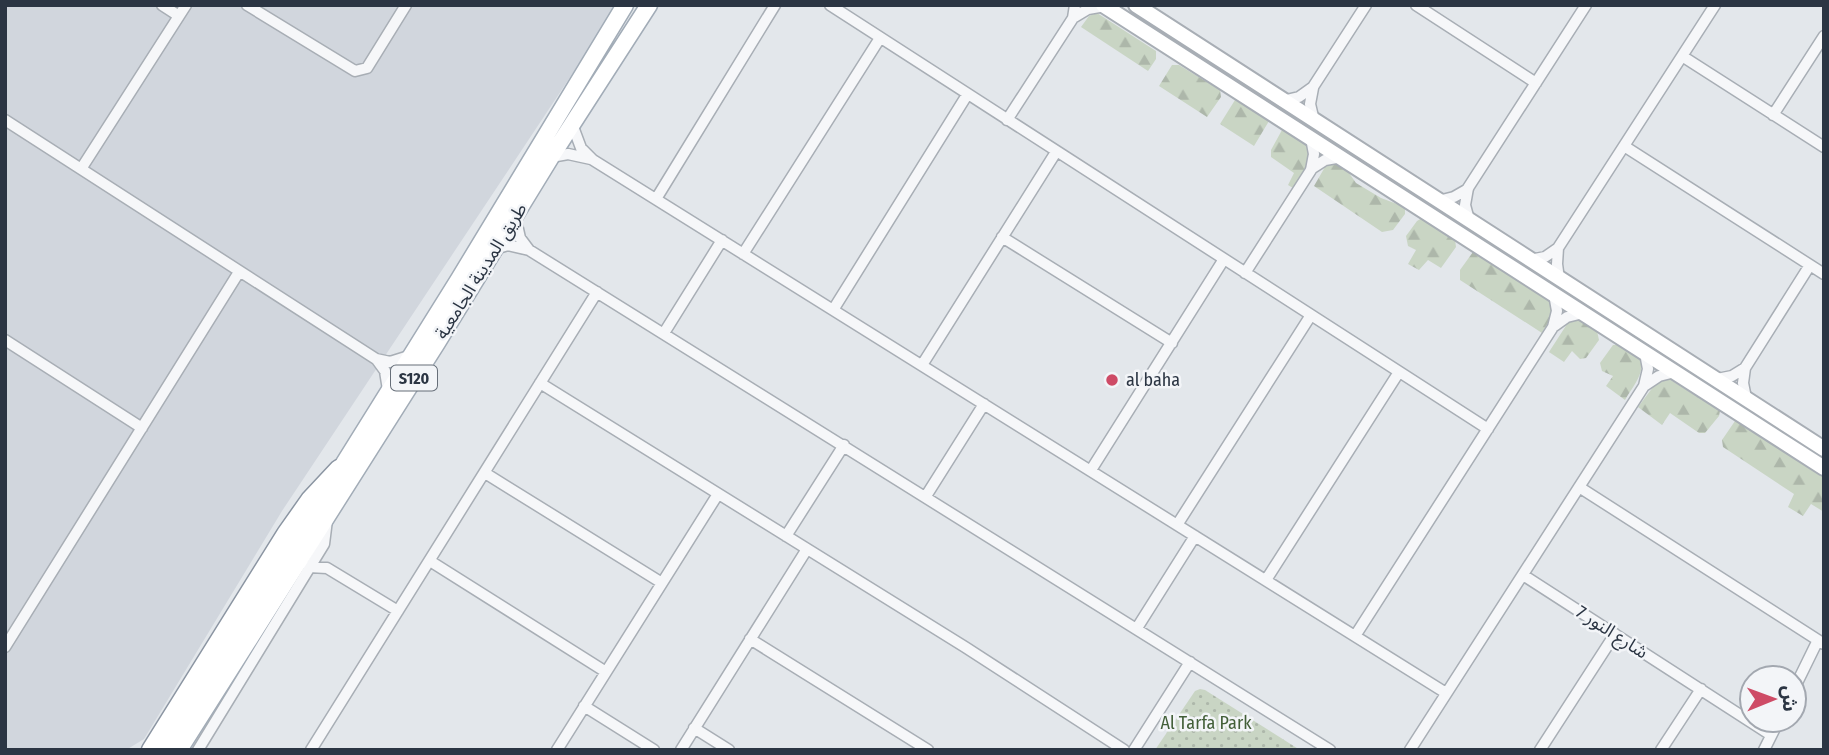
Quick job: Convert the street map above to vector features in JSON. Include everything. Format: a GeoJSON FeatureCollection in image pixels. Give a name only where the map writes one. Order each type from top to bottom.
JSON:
{"type":"FeatureCollection","features":[{"type":"Feature","properties":{"kind":"highway"},"geometry":{"type":"LineString","coordinates":[[151,750],[286,534],[310,500],[339,469]]}},
{"type":"Feature","properties":{"kind":"main road","name":"طريق المدينة الجامعية"},"geometry":{"type":"LineString","coordinates":[[165,750],[625,5]]}},
{"type":"Feature","properties":{"kind":"main road","name":"طريق المدينة الجامعية"},"geometry":{"type":"LineString","coordinates":[[179,750],[572,123],[649,5]]}},
{"type":"Feature","properties":{"kind":"main road"},"geometry":{"type":"LineString","coordinates":[[1136,5],[1824,449]]}},
{"type":"Feature","properties":{"kind":"main road"},"geometry":{"type":"LineString","coordinates":[[1104,6],[1824,467]]}},
{"type":"Feature","properties":{"kind":"main road"},"geometry":{"type":"LineString","coordinates":[[1212,74],[1223,72],[1258,92],[1277,98]]}},
{"type":"Feature","properties":{"kind":"main road"},"geometry":{"type":"LineString","coordinates":[[1735,410],[1752,413],[1775,426],[1780,424],[1780,420]]}},
{"type":"Feature","properties":{"kind":"street"},"geometry":{"type":"LineString","coordinates":[[162,5],[179,16]]}},
{"type":"Feature","properties":{"kind":"street"},"geometry":{"type":"LineString","coordinates":[[81,169],[186,5]]}},
{"type":"Feature","properties":{"kind":"street"},"geometry":{"type":"LineString","coordinates":[[247,5],[355,71],[367,68],[406,5]]}},
{"type":"Feature","properties":{"kind":"street"},"geometry":{"type":"LineString","coordinates":[[656,199],[772,9],[782,5]]}},
{"type":"Feature","properties":{"kind":"street"},"geometry":{"type":"LineString","coordinates":[[830,5],[1488,429]]}},
{"type":"Feature","properties":{"kind":"street"},"geometry":{"type":"LineString","coordinates":[[1007,120],[1073,18],[1075,5]]}},
{"type":"Feature","properties":{"kind":"street"},"geometry":{"type":"LineString","coordinates":[[1277,98],[1299,97],[1313,86],[1366,5]]}},
{"type":"Feature","properties":{"kind":"street"},"geometry":{"type":"LineString","coordinates":[[1416,5],[1536,83]]}},
{"type":"Feature","properties":{"kind":"street"},"geometry":{"type":"LineString","coordinates":[[1469,221],[1465,205],[1468,188],[1586,5]]}},
{"type":"Feature","properties":{"kind":"street"},"geometry":{"type":"LineString","coordinates":[[1530,260],[1545,257],[1558,248],[1715,5]]}},
{"type":"Feature","properties":{"kind":"street"},"geometry":{"type":"LineString","coordinates":[[1073,18],[1088,9],[1104,6]]}},
{"type":"Feature","properties":{"kind":"street"},"geometry":{"type":"LineString","coordinates":[[1773,115],[1824,36]]}},
{"type":"Feature","properties":{"kind":"street"},"geometry":{"type":"LineString","coordinates":[[743,254],[880,38]]}},
{"type":"Feature","properties":{"kind":"street"},"geometry":{"type":"LineString","coordinates":[[1682,56],[1824,147]]}},
{"type":"Feature","properties":{"kind":"street"},"geometry":{"type":"LineString","coordinates":[[1313,86],[1310,104],[1314,121]]}},
{"type":"Feature","properties":{"kind":"street"},"geometry":{"type":"LineString","coordinates":[[833,310],[967,95]]}},
{"type":"Feature","properties":{"kind":"street"},"geometry":{"type":"LineString","coordinates":[[5,120],[376,359],[385,371],[388,392]]}},
{"type":"Feature","properties":{"kind":"street"},"geometry":{"type":"LineString","coordinates":[[572,123],[577,140],[593,160]]}},
{"type":"Feature","properties":{"kind":"street"},"geometry":{"type":"LineString","coordinates":[[1311,138],[1314,153],[1311,170]]}},
{"type":"Feature","properties":{"kind":"street"},"geometry":{"type":"LineString","coordinates":[[1624,146],[1824,274]]}},
{"type":"Feature","properties":{"kind":"street"},"geometry":{"type":"LineString","coordinates":[[922,365],[1056,152]]}},
{"type":"Feature","properties":{"kind":"street"},"geometry":{"type":"LineString","coordinates":[[551,157],[568,154],[593,160],[1446,694]]}},
{"type":"Feature","properties":{"kind":"street"},"geometry":{"type":"LineString","coordinates":[[1245,273],[1311,170],[1325,160],[1342,157]]}},
{"type":"Feature","properties":{"kind":"street"},"geometry":{"type":"LineString","coordinates":[[1438,201],[1454,197],[1468,188]]}},
{"type":"Feature","properties":{"kind":"street"},"geometry":{"type":"LineString","coordinates":[[515,215],[517,230],[529,250]]}},
{"type":"Feature","properties":{"kind":"street"},"geometry":{"type":"LineString","coordinates":[[1002,237],[1172,343]]}},
{"type":"Feature","properties":{"kind":"street"},"geometry":{"type":"LineString","coordinates":[[664,333],[722,240]]}},
{"type":"Feature","properties":{"kind":"street"},"geometry":{"type":"LineString","coordinates":[[495,249],[508,245],[529,250],[1330,750]]}},
{"type":"Feature","properties":{"kind":"street"},"geometry":{"type":"LineString","coordinates":[[1558,248],[1559,279]]}},
{"type":"Feature","properties":{"kind":"street"},"geometry":{"type":"LineString","coordinates":[[1091,470],[1224,259]]}},
{"type":"Feature","properties":{"kind":"street"},"geometry":{"type":"LineString","coordinates":[[1746,398],[1743,383],[1745,368],[1810,265]]}},
{"type":"Feature","properties":{"kind":"street"},"geometry":{"type":"LineString","coordinates":[[5,647],[239,272]]}},
{"type":"Feature","properties":{"kind":"street"},"geometry":{"type":"LineString","coordinates":[[311,750],[597,292]]}},
{"type":"Feature","properties":{"kind":"street"},"geometry":{"type":"LineString","coordinates":[[1355,636],[1553,327],[1556,311],[1554,295]]}},
{"type":"Feature","properties":{"kind":"street"},"geometry":{"type":"LineString","coordinates":[[1553,327],[1567,317],[1583,313]]}},
{"type":"Feature","properties":{"kind":"street"},"geometry":{"type":"LineString","coordinates":[[1177,525],[1311,316]]}},
{"type":"Feature","properties":{"kind":"street"},"geometry":{"type":"LineString","coordinates":[[5,340],[142,428]]}},
{"type":"Feature","properties":{"kind":"street"},"geometry":{"type":"LineString","coordinates":[[1410,750],[1644,386],[1648,369],[1645,352]]}},
{"type":"Feature","properties":{"kind":"street"},"geometry":{"type":"LineString","coordinates":[[376,359],[397,361],[410,356]]}},
{"type":"Feature","properties":{"kind":"street"},"geometry":{"type":"LineString","coordinates":[[1717,379],[1732,376],[1745,368]]}},
{"type":"Feature","properties":{"kind":"street"},"geometry":{"type":"LineString","coordinates":[[1266,580],[1399,372]]}},
{"type":"Feature","properties":{"kind":"street"},"geometry":{"type":"LineString","coordinates":[[1644,386],[1659,376],[1675,372]]}},
{"type":"Feature","properties":{"kind":"street"},"geometry":{"type":"LineString","coordinates":[[540,383],[965,647],[1124,750]]}},
{"type":"Feature","properties":{"kind":"street"},"geometry":{"type":"LineString","coordinates":[[926,496],[984,404]]}},
{"type":"Feature","properties":{"kind":"street"},"geometry":{"type":"LineString","coordinates":[[786,536],[844,445]]}},
{"type":"Feature","properties":{"kind":"street"},"geometry":{"type":"LineString","coordinates":[[485,473],[662,583]]}},
{"type":"Feature","properties":{"kind":"street"},"geometry":{"type":"LineString","coordinates":[[1580,487],[1821,642],[1808,665]]}},
{"type":"Feature","properties":{"kind":"street"},"geometry":{"type":"LineString","coordinates":[[557,750],[718,494]]}},
{"type":"Feature","properties":{"kind":"street"},"geometry":{"type":"LineString","coordinates":[[198,750],[320,550],[326,536],[327,516]]}},
{"type":"Feature","properties":{"kind":"street"},"geometry":{"type":"LineString","coordinates":[[1137,628],[1195,536]]}},
{"type":"Feature","properties":{"kind":"street"},"geometry":{"type":"LineString","coordinates":[[320,550],[327,568]]}},
{"type":"Feature","properties":{"kind":"street"},"geometry":{"type":"LineString","coordinates":[[681,750],[807,550]]}},
{"type":"Feature","properties":{"kind":"street"},"geometry":{"type":"LineString","coordinates":[[430,561],[606,672]]}},
{"type":"Feature","properties":{"kind":"street"},"geometry":{"type":"LineString","coordinates":[[309,568],[327,568],[398,611]]}},
{"type":"Feature","properties":{"kind":"street","name":"شارع النور 7"},"geometry":{"type":"LineString","coordinates":[[1523,575],[1771,735]]}},
{"type":"Feature","properties":{"kind":"street"},"geometry":{"type":"LineString","coordinates":[[1540,750],[1615,634]]}},
{"type":"Feature","properties":{"kind":"street"},"geometry":{"type":"LineString","coordinates":[[751,639],[928,750]]}},
{"type":"Feature","properties":{"kind":"street"},"geometry":{"type":"LineString","coordinates":[[1134,750],[1190,662]]}},
{"type":"Feature","properties":{"kind":"street"},"geometry":{"type":"LineString","coordinates":[[1661,750],[1701,689]]}},
{"type":"Feature","properties":{"kind":"street"},"geometry":{"type":"LineString","coordinates":[[584,706],[654,750]]}},
{"type":"Feature","properties":{"kind":"street"},"geometry":{"type":"LineString","coordinates":[[694,728],[729,750]]}},
{"type":"Feature","properties":{"kind":"street"},"geometry":{"type":"LineString","coordinates":[[1764,750],[1771,735]]}},
{"type":"Feature","properties":{"kind":"shaded area"},"geometry":{"type":"Polygon","coordinates":[[[5,5],[618,5],[282,511],[144,739],[126,750],[5,750],[5,5]]]}},
{"type":"Feature","properties":{"kind":"green space"},"geometry":{"type":"Polygon","coordinates":[[[1097,13],[1156,51],[1156,59],[1148,71],[1081,27],[1089,16],[1097,13]]]}},
{"type":"Feature","properties":{"kind":"green space"},"geometry":{"type":"Polygon","coordinates":[[[1172,65],[1179,65],[1220,90],[1221,97],[1207,117],[1159,86],[1172,65]]]}},
{"type":"Feature","properties":{"kind":"green space"},"geometry":{"type":"Polygon","coordinates":[[[1235,100],[1269,121],[1254,146],[1220,124],[1235,100]]]}},
{"type":"Feature","properties":{"kind":"green space"},"geometry":{"type":"Polygon","coordinates":[[[1282,130],[1299,140],[1303,138],[1308,141],[1310,160],[1293,188],[1288,185],[1294,173],[1271,157],[1271,150],[1282,130]]]}},
{"type":"Feature","properties":{"kind":"green space"},"geometry":{"type":"Polygon","coordinates":[[[1342,163],[1356,183],[1381,198],[1405,207],[1405,214],[1393,230],[1382,232],[1314,186],[1325,167],[1342,163]]]}},
{"type":"Feature","properties":{"kind":"green space"},"geometry":{"type":"Polygon","coordinates":[[[1422,218],[1455,239],[1456,247],[1441,268],[1428,260],[1419,270],[1408,264],[1416,250],[1408,246],[1406,236],[1422,218]]]}},
{"type":"Feature","properties":{"kind":"green space"},"geometry":{"type":"Polygon","coordinates":[[[1473,252],[1541,295],[1548,296],[1553,311],[1542,333],[1460,280],[1460,270],[1473,252]]]}},
{"type":"Feature","properties":{"kind":"green space"},"geometry":{"type":"Polygon","coordinates":[[[1576,318],[1586,319],[1587,325],[1597,331],[1599,340],[1586,358],[1580,359],[1572,351],[1564,362],[1549,352],[1569,321],[1576,318]]]}},
{"type":"Feature","properties":{"kind":"green space"},"geometry":{"type":"Polygon","coordinates":[[[1613,345],[1633,354],[1638,353],[1641,360],[1639,377],[1625,400],[1606,386],[1613,376],[1602,371],[1600,363],[1613,345]]]}},
{"type":"Feature","properties":{"kind":"green space"},"geometry":{"type":"Polygon","coordinates":[[[1669,379],[1720,411],[1705,433],[1699,433],[1670,413],[1662,425],[1638,407],[1656,383],[1669,379]]]}},
{"type":"Feature","properties":{"kind":"green space"},"geometry":{"type":"Polygon","coordinates":[[[1738,420],[1824,476],[1824,512],[1811,504],[1803,516],[1788,507],[1794,494],[1723,447],[1722,440],[1738,420]]]}},
{"type":"Feature","properties":{"kind":"green space","name":"Al Tarfa Park"},"geometry":{"type":"Polygon","coordinates":[[[1200,689],[1300,750],[1155,750],[1195,691],[1200,689]]]}},
{"type":"Feature","properties":{"kind":"place","name":"al baha"},"geometry":{"type":"Point","coordinates":[1112,380]}}]}
